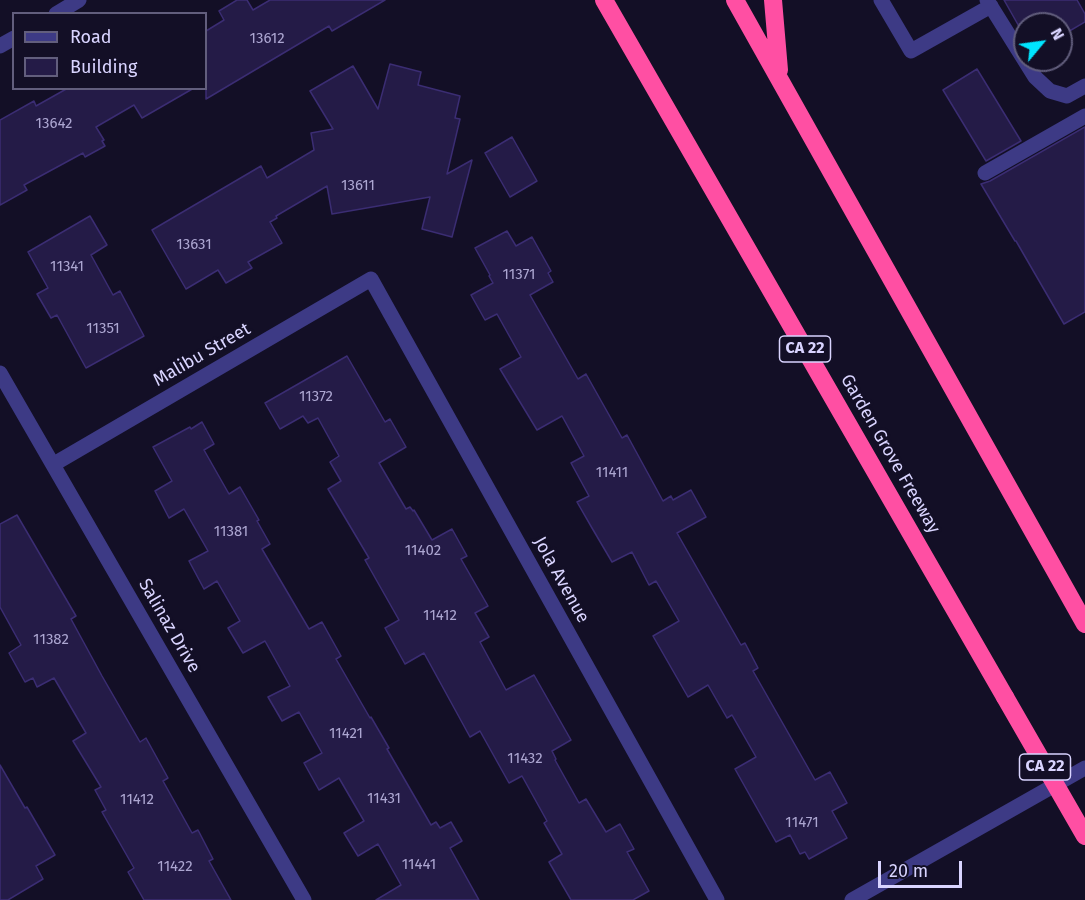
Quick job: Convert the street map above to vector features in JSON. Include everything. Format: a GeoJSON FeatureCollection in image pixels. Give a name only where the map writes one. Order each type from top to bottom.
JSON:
{"type":"FeatureCollection","features":[{"type":"Feature","properties":{"kind":"highway","name":"Garden Grove Freeway"},"geometry":{"type":"LineString","coordinates":[[604,0],[1085,836]]}},
{"type":"Feature","properties":{"kind":"highway"},"geometry":{"type":"LineString","coordinates":[[735,0],[1085,624]]}},
{"type":"Feature","properties":{"kind":"highway"},"geometry":{"type":"LineString","coordinates":[[772,0],[779,77]]}},
{"type":"Feature","properties":{"kind":"street"},"geometry":{"type":"LineString","coordinates":[[59,12],[79,0]]}},
{"type":"Feature","properties":{"kind":"street"},"geometry":{"type":"LineString","coordinates":[[881,0],[911,51],[989,3],[1035,77],[1050,91],[1067,96],[1085,86]]}},
{"type":"Feature","properties":{"kind":"street"},"geometry":{"type":"LineString","coordinates":[[985,173],[1085,116]]}},
{"type":"Feature","properties":{"kind":"street","name":"Malibu Street"},"geometry":{"type":"LineString","coordinates":[[54,464],[371,279]]}},
{"type":"Feature","properties":{"kind":"street","name":"Jola Avenue"},"geometry":{"type":"LineString","coordinates":[[371,279],[717,900]]}},
{"type":"Feature","properties":{"kind":"street","name":"Salinaz Drive"},"geometry":{"type":"LineString","coordinates":[[0,372],[304,900]]}},
{"type":"Feature","properties":{"kind":"street"},"geometry":{"type":"LineString","coordinates":[[852,900],[1085,768]]}},
{"type":"Feature","properties":{"kind":"building"},"geometry":{"type":"Polygon","coordinates":[[[237,0],[247,0],[253,10],[270,0],[385,0],[332,31],[329,26],[206,99],[207,30],[224,20],[219,11],[237,0]]]}},
{"type":"Feature","properties":{"kind":"building"},"geometry":{"type":"Polygon","coordinates":[[[1004,0],[1077,0],[1085,14],[1085,22],[1073,29],[1073,12],[1013,12],[1013,16],[1004,0]]]}},
{"type":"Feature","properties":{"kind":"building"},"geometry":{"type":"Polygon","coordinates":[[[390,64],[421,72],[418,85],[460,96],[455,118],[460,119],[447,174],[472,160],[452,237],[422,229],[430,197],[332,214],[327,186],[276,216],[277,218],[270,222],[282,243],[248,262],[252,268],[226,283],[218,270],[186,289],[152,230],[261,166],[267,178],[314,150],[311,133],[333,129],[310,91],[353,66],[378,109],[390,64]]]}},
{"type":"Feature","properties":{"kind":"building"},"geometry":{"type":"Polygon","coordinates":[[[977,69],[1021,141],[986,161],[943,90],[977,69]]]}},
{"type":"Feature","properties":{"kind":"building"},"geometry":{"type":"Polygon","coordinates":[[[64,90],[191,90],[142,118],[134,105],[96,127],[105,146],[85,157],[83,153],[24,185],[27,190],[0,205],[0,120],[34,101],[36,106],[64,90]]]}},
{"type":"Feature","properties":{"kind":"building"},"geometry":{"type":"Polygon","coordinates":[[[1085,127],[1085,312],[1064,324],[981,184],[1085,127]]]}},
{"type":"Feature","properties":{"kind":"building"},"geometry":{"type":"Polygon","coordinates":[[[512,137],[537,181],[510,197],[485,153],[512,137]]]}},
{"type":"Feature","properties":{"kind":"building"},"geometry":{"type":"Polygon","coordinates":[[[90,216],[107,245],[91,255],[113,295],[120,291],[144,336],[86,368],[57,315],[51,318],[37,294],[48,288],[28,252],[90,216]]]}},
{"type":"Feature","properties":{"kind":"building"},"geometry":{"type":"Polygon","coordinates":[[[507,231],[516,246],[532,237],[551,271],[548,273],[553,282],[530,295],[578,379],[586,374],[622,438],[627,435],[663,501],[671,496],[673,500],[691,490],[706,517],[677,533],[741,645],[745,643],[758,668],[753,671],[815,780],[830,772],[847,803],[832,811],[847,838],[809,859],[805,852],[800,854],[790,835],[776,842],[735,769],[756,757],[732,715],[727,718],[708,685],[688,697],[653,636],[679,621],[656,581],[649,585],[632,552],[612,562],[577,502],[589,496],[571,463],[584,456],[562,416],[537,430],[500,369],[521,357],[497,314],[485,320],[471,295],[493,283],[475,248],[507,231]]]}},
{"type":"Feature","properties":{"kind":"building"},"geometry":{"type":"Polygon","coordinates":[[[347,356],[385,422],[390,419],[406,447],[379,463],[406,509],[410,507],[414,510],[432,540],[452,529],[467,556],[461,559],[488,606],[475,613],[489,637],[480,642],[506,690],[534,675],[571,740],[552,751],[579,803],[586,799],[606,832],[620,824],[634,849],[627,852],[649,891],[633,900],[571,900],[549,862],[562,854],[544,823],[547,821],[522,776],[509,783],[480,731],[470,737],[424,653],[405,664],[385,628],[399,620],[365,560],[369,558],[328,489],[341,481],[330,462],[339,456],[318,418],[308,423],[303,416],[280,429],[265,403],[347,356]]]}},
{"type":"Feature","properties":{"kind":"building"},"geometry":{"type":"Polygon","coordinates":[[[202,422],[214,444],[204,450],[229,494],[240,487],[270,544],[262,549],[309,629],[322,622],[341,656],[336,659],[431,825],[436,822],[440,828],[451,822],[462,841],[450,848],[479,900],[376,900],[401,885],[378,844],[358,856],[344,833],[364,821],[339,778],[319,790],[304,763],[322,753],[299,712],[282,721],[268,697],[290,686],[265,641],[243,653],[228,628],[240,621],[217,581],[204,589],[189,561],[208,551],[184,509],[169,518],[155,491],[172,481],[153,447],[202,422]]]}},
{"type":"Feature","properties":{"kind":"building"},"geometry":{"type":"Polygon","coordinates":[[[17,515],[76,616],[71,619],[140,742],[146,738],[168,778],[163,781],[192,833],[198,830],[213,859],[209,861],[231,900],[144,900],[128,872],[134,868],[102,812],[106,810],[95,790],[101,787],[73,741],[86,733],[54,678],[37,687],[33,678],[25,682],[9,653],[21,645],[0,607],[0,524],[17,515]]]}},
{"type":"Feature","properties":{"kind":"building"},"geometry":{"type":"Polygon","coordinates":[[[0,765],[55,855],[36,866],[43,879],[8,900],[0,900],[0,765]]]}}]}
